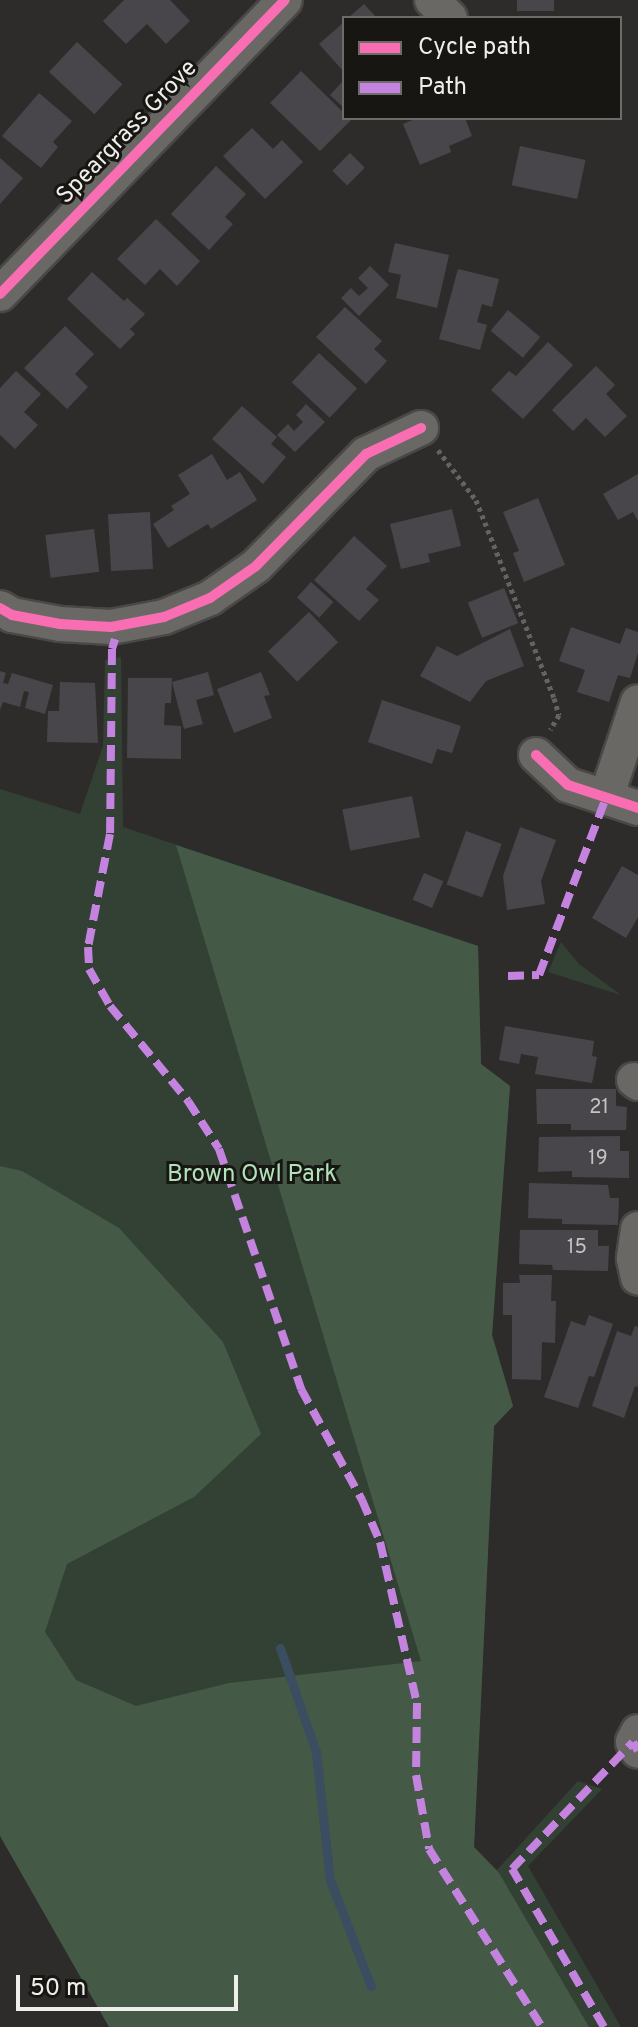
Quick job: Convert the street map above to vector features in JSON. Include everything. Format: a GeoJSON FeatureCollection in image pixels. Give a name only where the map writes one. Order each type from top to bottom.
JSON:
{"type":"FeatureCollection","features":[{"type":"Feature","properties":{"kind":"street","name":"Speargrass Grove"},"geometry":{"type":"LineString","coordinates":[[0,294],[285,0]]}},
{"type":"Feature","properties":{"kind":"street"},"geometry":{"type":"LineString","coordinates":[[432,0],[448,16]]}},
{"type":"Feature","properties":{"kind":"street"},"geometry":{"type":"LineString","coordinates":[[0,608],[12,615],[60,624],[111,627],[164,617],[210,598],[256,566],[366,454],[421,428]]}},
{"type":"Feature","properties":{"kind":"street"},"geometry":{"type":"LineString","coordinates":[[536,755],[568,785],[622,803],[638,702]]}},
{"type":"Feature","properties":{"kind":"street"},"geometry":{"type":"LineString","coordinates":[[638,1229],[634,1259],[638,1278]]}},
{"type":"Feature","properties":{"kind":"path"},"geometry":{"type":"LineString","coordinates":[[421,428],[476,500],[554,698],[559,715],[536,755]]}},
{"type":"Feature","properties":{"kind":"green space","name":"Brown Owl Park"},"geometry":{"type":"Polygon","coordinates":[[[121,657],[123,827],[478,946],[481,1064],[510,1086],[492,1335],[513,1406],[494,1426],[474,1847],[497,1870],[578,1781],[602,1789],[528,1866],[621,2027],[199,2027],[0,1698],[0,789],[80,814],[103,746],[105,660],[121,657]]]}},
{"type":"Feature","properties":{"kind":"green space","name":"Brown Owl Park"},"geometry":{"type":"Polygon","coordinates":[[[176,845],[478,946],[481,1064],[510,1086],[492,1335],[513,1406],[494,1426],[474,1847],[499,1873],[589,2027],[109,2027],[0,1836],[0,1166],[22,1171],[119,1228],[223,1342],[261,1434],[194,1497],[67,1564],[45,1632],[76,1680],[136,1706],[229,1683],[421,1661],[176,845]]]}},
{"type":"Feature","properties":{"kind":"green space"},"geometry":{"type":"Polygon","coordinates":[[[561,942],[579,964],[621,995],[548,972],[561,942]]]}},
{"type":"Feature","properties":{"kind":"building"},"geometry":{"type":"Polygon","coordinates":[[[124,0],[170,0],[190,21],[166,44],[147,24],[126,44],[103,21],[124,0]]]}},
{"type":"Feature","properties":{"kind":"building"},"geometry":{"type":"Polygon","coordinates":[[[517,0],[554,0],[554,11],[517,11],[517,0]]]}},
{"type":"Feature","properties":{"kind":"building"},"geometry":{"type":"Polygon","coordinates":[[[364,4],[375,16],[350,16],[364,4]]]}},
{"type":"Feature","properties":{"kind":"building"},"geometry":{"type":"Polygon","coordinates":[[[342,24],[342,70],[319,44],[342,24]]]}},
{"type":"Feature","properties":{"kind":"building"},"geometry":{"type":"Polygon","coordinates":[[[77,42],[122,84],[94,114],[49,72],[77,42]]]}},
{"type":"Feature","properties":{"kind":"building"},"geometry":{"type":"Polygon","coordinates":[[[301,71],[342,111],[342,120],[351,120],[320,151],[270,103],[301,71]]]}},
{"type":"Feature","properties":{"kind":"building"},"geometry":{"type":"Polygon","coordinates":[[[342,82],[342,106],[330,95],[342,82]]]}},
{"type":"Feature","properties":{"kind":"building"},"geometry":{"type":"Polygon","coordinates":[[[39,93],[72,121],[53,142],[58,147],[41,168],[2,136],[39,93]]]}},
{"type":"Feature","properties":{"kind":"building"},"geometry":{"type":"Polygon","coordinates":[[[412,120],[466,120],[472,136],[449,146],[451,152],[420,165],[403,124],[412,120]]]}},
{"type":"Feature","properties":{"kind":"building"},"geometry":{"type":"Polygon","coordinates":[[[252,128],[273,149],[282,140],[303,162],[265,199],[223,156],[252,128]]]}},
{"type":"Feature","properties":{"kind":"building"},"geometry":{"type":"Polygon","coordinates":[[[520,146],[586,160],[577,199],[512,185],[520,146]]]}},
{"type":"Feature","properties":{"kind":"building"},"geometry":{"type":"Polygon","coordinates":[[[350,153],[365,168],[347,186],[332,171],[350,153]]]}},
{"type":"Feature","properties":{"kind":"building"},"geometry":{"type":"Polygon","coordinates":[[[0,158],[23,178],[0,204],[0,158]]]}},
{"type":"Feature","properties":{"kind":"building"},"geometry":{"type":"Polygon","coordinates":[[[216,166],[246,194],[225,217],[233,224],[209,250],[171,214],[216,166]]]}},
{"type":"Feature","properties":{"kind":"building"},"geometry":{"type":"Polygon","coordinates":[[[156,219],[200,261],[177,286],[160,269],[145,285],[117,259],[156,219]]]}},
{"type":"Feature","properties":{"kind":"building"},"geometry":{"type":"Polygon","coordinates":[[[395,243],[449,255],[437,308],[396,298],[401,275],[388,272],[395,243]]]}},
{"type":"Feature","properties":{"kind":"building"},"geometry":{"type":"Polygon","coordinates":[[[370,266],[389,285],[359,316],[341,298],[351,288],[359,296],[368,288],[358,278],[370,266]]]}},
{"type":"Feature","properties":{"kind":"building"},"geometry":{"type":"Polygon","coordinates":[[[458,269],[499,279],[492,307],[482,304],[477,322],[487,325],[480,350],[439,339],[458,269]]]}},
{"type":"Feature","properties":{"kind":"building"},"geometry":{"type":"Polygon","coordinates":[[[92,272],[124,301],[127,298],[145,314],[130,329],[135,334],[120,349],[67,299],[92,272]]]}},
{"type":"Feature","properties":{"kind":"building"},"geometry":{"type":"Polygon","coordinates":[[[345,307],[382,341],[374,349],[387,361],[366,384],[316,337],[345,307]]]}},
{"type":"Feature","properties":{"kind":"building"},"geometry":{"type":"Polygon","coordinates":[[[508,310],[540,337],[523,358],[491,331],[508,310]]]}},
{"type":"Feature","properties":{"kind":"building"},"geometry":{"type":"Polygon","coordinates":[[[65,326],[94,354],[75,374],[88,387],[67,409],[24,368],[65,326]]]}},
{"type":"Feature","properties":{"kind":"building"},"geometry":{"type":"Polygon","coordinates":[[[548,342],[573,365],[523,419],[491,390],[509,371],[516,376],[548,342]]]}},
{"type":"Feature","properties":{"kind":"building"},"geometry":{"type":"Polygon","coordinates":[[[319,353],[357,388],[330,418],[292,382],[319,353]]]}},
{"type":"Feature","properties":{"kind":"building"},"geometry":{"type":"Polygon","coordinates":[[[596,366],[615,385],[606,394],[627,416],[605,437],[586,418],[573,431],[552,410],[596,366]]]}},
{"type":"Feature","properties":{"kind":"building"},"geometry":{"type":"Polygon","coordinates":[[[16,371],[41,394],[24,412],[38,425],[15,449],[0,435],[0,388],[16,371]]]}},
{"type":"Feature","properties":{"kind":"building"},"geometry":{"type":"Polygon","coordinates":[[[306,404],[325,422],[295,452],[277,435],[288,424],[294,431],[303,422],[296,415],[306,404]]]}},
{"type":"Feature","properties":{"kind":"building"},"geometry":{"type":"Polygon","coordinates":[[[242,406],[277,437],[271,444],[286,457],[263,484],[212,439],[242,406]]]}},
{"type":"Feature","properties":{"kind":"building"},"geometry":{"type":"Polygon","coordinates":[[[212,454],[227,480],[240,472],[257,500],[211,529],[208,524],[168,548],[153,524],[174,510],[171,506],[190,494],[178,475],[212,454]]]}},
{"type":"Feature","properties":{"kind":"building"},"geometry":{"type":"Polygon","coordinates":[[[638,474],[638,521],[633,512],[618,520],[603,494],[638,474]]]}},
{"type":"Feature","properties":{"kind":"building"},"geometry":{"type":"Polygon","coordinates":[[[538,498],[565,565],[524,582],[513,553],[519,551],[503,512],[538,498]]]}},
{"type":"Feature","properties":{"kind":"building"},"geometry":{"type":"Polygon","coordinates":[[[452,509],[461,546],[428,554],[430,562],[401,569],[390,524],[452,509]]]}},
{"type":"Feature","properties":{"kind":"building"},"geometry":{"type":"Polygon","coordinates":[[[150,512],[153,569],[111,571],[108,514],[150,512]]]}},
{"type":"Feature","properties":{"kind":"building"},"geometry":{"type":"Polygon","coordinates":[[[94,529],[99,572],[51,578],[45,535],[94,529]]]}},
{"type":"Feature","properties":{"kind":"building"},"geometry":{"type":"Polygon","coordinates":[[[354,536],[387,566],[366,589],[379,600],[359,621],[314,580],[354,536]]]}},
{"type":"Feature","properties":{"kind":"building"},"geometry":{"type":"Polygon","coordinates":[[[311,582],[333,602],[319,618],[297,598],[311,582]]]}},
{"type":"Feature","properties":{"kind":"building"},"geometry":{"type":"Polygon","coordinates":[[[504,588],[518,623],[482,638],[468,603],[504,588]]]}},
{"type":"Feature","properties":{"kind":"building"},"geometry":{"type":"Polygon","coordinates":[[[309,612],[338,642],[297,682],[268,652],[309,612]]]}},
{"type":"Feature","properties":{"kind":"building"},"geometry":{"type":"Polygon","coordinates":[[[571,627],[620,644],[626,628],[638,632],[638,653],[630,678],[618,675],[609,702],[577,692],[585,670],[559,661],[571,627]]]}},
{"type":"Feature","properties":{"kind":"building"},"geometry":{"type":"Polygon","coordinates":[[[510,629],[524,666],[486,681],[470,702],[420,676],[437,646],[457,656],[510,629]]]}},
{"type":"Feature","properties":{"kind":"building"},"geometry":{"type":"Polygon","coordinates":[[[0,671],[6,673],[3,683],[8,684],[12,673],[53,685],[45,714],[25,708],[29,692],[24,691],[20,707],[3,702],[0,710],[0,671]]]}},
{"type":"Feature","properties":{"kind":"building"},"geometry":{"type":"Polygon","coordinates":[[[208,672],[214,695],[196,700],[203,724],[184,729],[172,682],[208,672]]]}},
{"type":"Feature","properties":{"kind":"building"},"geometry":{"type":"Polygon","coordinates":[[[261,672],[270,695],[264,696],[272,718],[234,733],[217,689],[261,672]]]}},
{"type":"Feature","properties":{"kind":"building"},"geometry":{"type":"Polygon","coordinates":[[[128,678],[172,678],[171,703],[165,703],[164,725],[181,726],[181,759],[127,758],[128,678]]]}},
{"type":"Feature","properties":{"kind":"building"},"geometry":{"type":"Polygon","coordinates":[[[60,682],[95,683],[98,743],[47,742],[48,711],[59,711],[60,682]]]}},
{"type":"Feature","properties":{"kind":"building"},"geometry":{"type":"Polygon","coordinates":[[[382,700],[461,726],[452,753],[437,749],[432,764],[368,742],[382,700]]]}},
{"type":"Feature","properties":{"kind":"building"},"geometry":{"type":"Polygon","coordinates":[[[412,796],[420,837],[350,851],[342,810],[412,796]]]}},
{"type":"Feature","properties":{"kind":"building"},"geometry":{"type":"Polygon","coordinates":[[[520,827],[556,840],[541,881],[545,904],[507,910],[503,876],[520,827]]]}},
{"type":"Feature","properties":{"kind":"building"},"geometry":{"type":"Polygon","coordinates":[[[466,831],[502,844],[482,898],[447,885],[466,831]]]}},
{"type":"Feature","properties":{"kind":"building"},"geometry":{"type":"Polygon","coordinates":[[[622,866],[638,875],[638,917],[626,938],[592,918],[622,866]]]}},
{"type":"Feature","properties":{"kind":"building"},"geometry":{"type":"Polygon","coordinates":[[[424,873],[443,881],[432,908],[413,900],[424,873]]]}},
{"type":"Feature","properties":{"kind":"building"},"geometry":{"type":"Polygon","coordinates":[[[505,1026],[594,1041],[592,1056],[597,1057],[592,1083],[535,1074],[538,1057],[521,1054],[519,1064],[499,1060],[505,1026]]]}},
{"type":"Feature","properties":{"kind":"building"},"geometry":{"type":"Polygon","coordinates":[[[536,1089],[616,1089],[616,1106],[627,1107],[626,1130],[571,1130],[571,1124],[537,1124],[536,1089]]]}},
{"type":"Feature","properties":{"kind":"building"},"geometry":{"type":"Polygon","coordinates":[[[620,1136],[620,1151],[629,1151],[629,1178],[572,1177],[572,1171],[538,1172],[539,1137],[620,1136]]]}},
{"type":"Feature","properties":{"kind":"building"},"geometry":{"type":"Polygon","coordinates":[[[529,1183],[608,1185],[610,1198],[619,1198],[618,1225],[562,1224],[562,1219],[528,1218],[529,1183]]]}},
{"type":"Feature","properties":{"kind":"building"},"geometry":{"type":"Polygon","coordinates":[[[520,1230],[598,1230],[598,1246],[609,1246],[608,1271],[553,1270],[552,1265],[519,1264],[520,1230]]]}},
{"type":"Feature","properties":{"kind":"building"},"geometry":{"type":"Polygon","coordinates":[[[519,1275],[552,1275],[551,1301],[556,1301],[555,1343],[542,1342],[541,1380],[512,1379],[512,1315],[503,1315],[503,1283],[520,1283],[519,1275]]]}},
{"type":"Feature","properties":{"kind":"building"},"geometry":{"type":"Polygon","coordinates":[[[589,1315],[613,1324],[594,1377],[589,1376],[578,1408],[544,1397],[571,1321],[585,1326],[589,1315]]]}},
{"type":"Feature","properties":{"kind":"building"},"geometry":{"type":"Polygon","coordinates":[[[635,1326],[638,1327],[638,1387],[635,1386],[624,1418],[592,1406],[617,1331],[631,1336],[635,1326]]]}},
{"type":"Feature","properties":{"kind":"waterway"},"geometry":{"type":"LineString","coordinates":[[280,1648],[316,1752],[330,1880],[371,1986]]}},
{"type":"Feature","properties":{"kind":"marked path"},"geometry":{"type":"LineString","coordinates":[[115,639],[112,649],[110,834],[88,947],[89,969],[110,1006],[188,1101],[219,1149],[301,1389],[362,1500],[380,1542],[417,1703],[416,1775],[429,1849],[542,2027]]}},
{"type":"Feature","properties":{"kind":"marked path"},"geometry":{"type":"LineString","coordinates":[[508,976],[539,975],[606,798]]}},
{"type":"Feature","properties":{"kind":"marked path"},"geometry":{"type":"LineString","coordinates":[[604,2027],[512,1869],[633,1742],[638,1751]]}},
{"type":"Feature","properties":{"kind":"cycle path"},"geometry":{"type":"LineString","coordinates":[[0,294],[285,0]]}},
{"type":"Feature","properties":{"kind":"cycle path"},"geometry":{"type":"LineString","coordinates":[[0,608],[12,615],[60,624],[111,627],[164,617],[210,598],[256,566],[366,454],[421,428]]}},
{"type":"Feature","properties":{"kind":"cycle path"},"geometry":{"type":"LineString","coordinates":[[536,755],[568,785],[638,808]]}}]}
